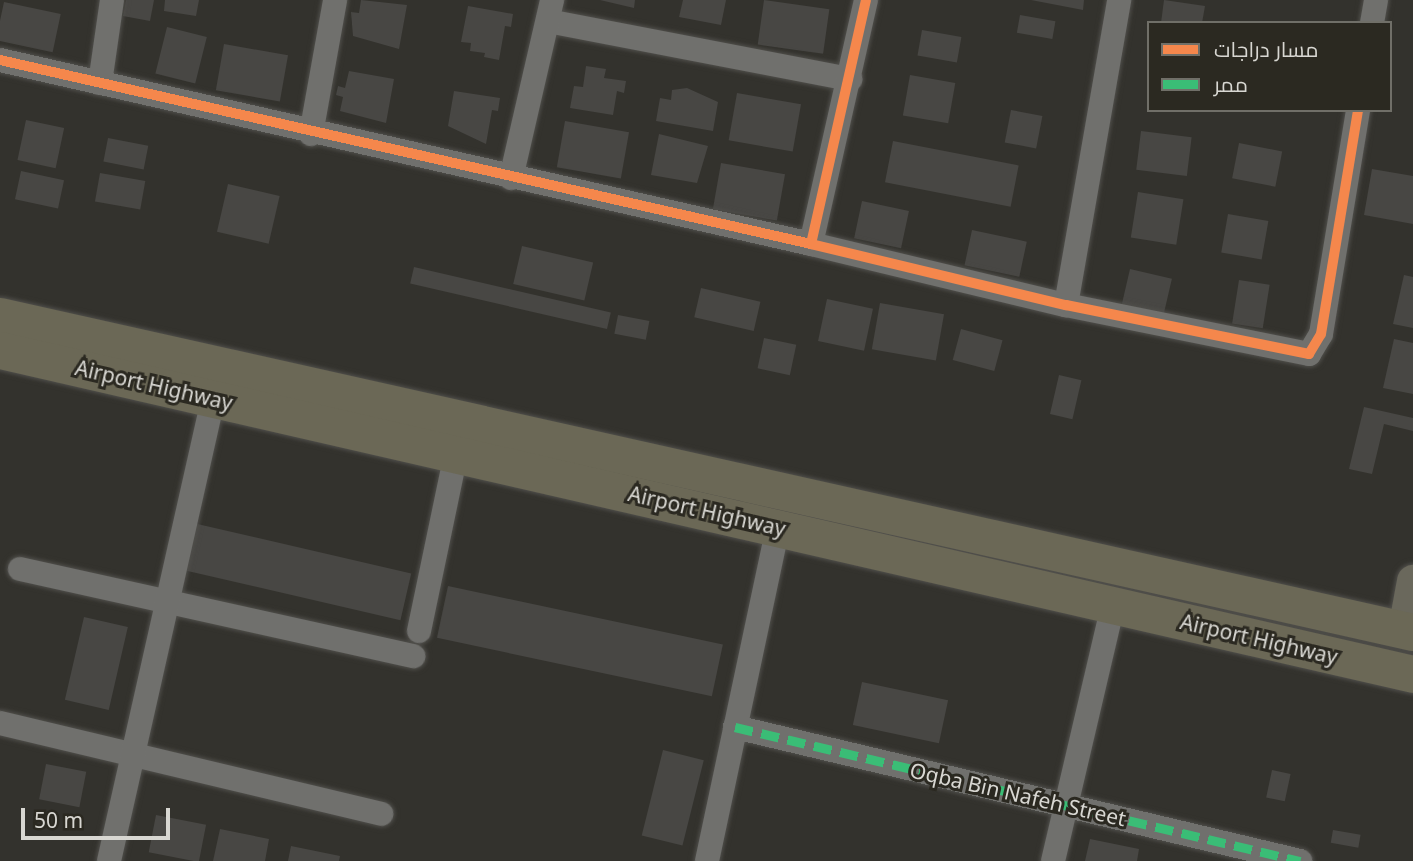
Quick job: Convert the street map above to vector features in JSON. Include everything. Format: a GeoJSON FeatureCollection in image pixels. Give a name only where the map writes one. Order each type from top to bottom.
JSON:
{"type":"FeatureCollection","features":[{"type":"Feature","properties":{"kind":"highway","name":"Airport Highway"},"geometry":{"type":"LineString","coordinates":[[0,316],[1408,631]]}},
{"type":"Feature","properties":{"kind":"highway","name":"Airport Highway"},"geometry":{"type":"LineString","coordinates":[[0,350],[1413,674]]}},
{"type":"Feature","properties":{"kind":"main road"},"geometry":{"type":"LineString","coordinates":[[1408,631],[1413,581]]}},
{"type":"Feature","properties":{"kind":"street"},"geometry":{"type":"LineString","coordinates":[[100,83],[112,0]]}},
{"type":"Feature","properties":{"kind":"street"},"geometry":{"type":"LineString","coordinates":[[311,134],[335,0]]}},
{"type":"Feature","properties":{"kind":"street"},"geometry":{"type":"LineString","coordinates":[[811,244],[866,0]]}},
{"type":"Feature","properties":{"kind":"street"},"geometry":{"type":"LineString","coordinates":[[1066,305],[1119,0]]}},
{"type":"Feature","properties":{"kind":"street"},"geometry":{"type":"LineString","coordinates":[[1372,21],[1376,0]]}},
{"type":"Feature","properties":{"kind":"street"},"geometry":{"type":"LineString","coordinates":[[511,178],[550,10],[850,79]]}},
{"type":"Feature","properties":{"kind":"street"},"geometry":{"type":"LineString","coordinates":[[0,60],[311,134],[811,244],[1066,305],[1310,354],[1321,334],[1358,112]]}},
{"type":"Feature","properties":{"kind":"street"},"geometry":{"type":"LineString","coordinates":[[109,861],[213,399]]}},
{"type":"Feature","properties":{"kind":"street"},"geometry":{"type":"LineString","coordinates":[[419,631],[456,454]]}},
{"type":"Feature","properties":{"kind":"street"},"geometry":{"type":"LineString","coordinates":[[707,861],[778,528]]}},
{"type":"Feature","properties":{"kind":"street"},"geometry":{"type":"LineString","coordinates":[[20,569],[414,656]]}},
{"type":"Feature","properties":{"kind":"street"},"geometry":{"type":"LineString","coordinates":[[1053,861],[1113,605]]}},
{"type":"Feature","properties":{"kind":"street"},"geometry":{"type":"LineString","coordinates":[[0,723],[381,814]]}},
{"type":"Feature","properties":{"kind":"street","name":"Oqba Bin Nafeh Street"},"geometry":{"type":"LineString","coordinates":[[735,727],[1300,861]]}},
{"type":"Feature","properties":{"kind":"building"},"geometry":{"type":"Polygon","coordinates":[[[126,0],[154,0],[150,21],[123,16],[126,0]]]}},
{"type":"Feature","properties":{"kind":"building"},"geometry":{"type":"Polygon","coordinates":[[[165,0],[199,0],[196,16],[164,11],[165,0]]]}},
{"type":"Feature","properties":{"kind":"building"},"geometry":{"type":"Polygon","coordinates":[[[361,0],[407,5],[399,49],[353,36],[351,12],[359,13],[361,0]]]}},
{"type":"Feature","properties":{"kind":"building"},"geometry":{"type":"Polygon","coordinates":[[[600,0],[635,0],[634,8],[600,0]]]}},
{"type":"Feature","properties":{"kind":"building"},"geometry":{"type":"Polygon","coordinates":[[[683,0],[726,0],[721,25],[679,17],[683,0]]]}},
{"type":"Feature","properties":{"kind":"building"},"geometry":{"type":"Polygon","coordinates":[[[764,0],[829,9],[823,54],[758,45],[764,0]]]}},
{"type":"Feature","properties":{"kind":"building"},"geometry":{"type":"Polygon","coordinates":[[[1031,0],[1084,0],[1083,10],[1031,0]]]}},
{"type":"Feature","properties":{"kind":"building"},"geometry":{"type":"Polygon","coordinates":[[[1164,0],[1205,6],[1202,21],[1161,21],[1164,0]]]}},
{"type":"Feature","properties":{"kind":"building"},"geometry":{"type":"Polygon","coordinates":[[[4,2],[61,14],[53,52],[0,41],[4,2]]]}},
{"type":"Feature","properties":{"kind":"building"},"geometry":{"type":"Polygon","coordinates":[[[468,6],[513,14],[511,27],[505,26],[499,60],[484,57],[485,53],[470,51],[471,43],[461,42],[468,6]]]}},
{"type":"Feature","properties":{"kind":"building"},"geometry":{"type":"Polygon","coordinates":[[[1020,15],[1055,21],[1052,39],[1017,33],[1020,15]]]}},
{"type":"Feature","properties":{"kind":"building"},"geometry":{"type":"Polygon","coordinates":[[[167,27],[207,37],[195,83],[155,74],[167,27]]]}},
{"type":"Feature","properties":{"kind":"building"},"geometry":{"type":"Polygon","coordinates":[[[922,30],[961,37],[957,63],[917,56],[922,30]]]}},
{"type":"Feature","properties":{"kind":"building"},"geometry":{"type":"Polygon","coordinates":[[[224,44],[288,55],[280,102],[216,90],[224,44]]]}},
{"type":"Feature","properties":{"kind":"building"},"geometry":{"type":"Polygon","coordinates":[[[586,66],[606,69],[604,78],[626,81],[624,93],[617,91],[613,115],[570,108],[574,86],[583,87],[586,66]]]}},
{"type":"Feature","properties":{"kind":"building"},"geometry":{"type":"Polygon","coordinates":[[[349,71],[394,79],[386,123],[340,111],[343,97],[336,95],[338,86],[345,88],[349,71]]]}},
{"type":"Feature","properties":{"kind":"building"},"geometry":{"type":"Polygon","coordinates":[[[910,75],[955,83],[948,123],[903,115],[910,75]]]}},
{"type":"Feature","properties":{"kind":"building"},"geometry":{"type":"Polygon","coordinates":[[[687,88],[718,102],[713,131],[656,121],[660,98],[671,100],[672,90],[687,88]]]}},
{"type":"Feature","properties":{"kind":"building"},"geometry":{"type":"Polygon","coordinates":[[[454,91],[500,98],[498,111],[492,110],[486,144],[448,126],[454,91]]]}},
{"type":"Feature","properties":{"kind":"building"},"geometry":{"type":"Polygon","coordinates":[[[737,93],[801,104],[793,152],[729,140],[737,93]]]}},
{"type":"Feature","properties":{"kind":"building"},"geometry":{"type":"Polygon","coordinates":[[[1011,110],[1042,116],[1036,148],[1005,142],[1011,110]]]}},
{"type":"Feature","properties":{"kind":"building"},"geometry":{"type":"Polygon","coordinates":[[[26,120],[64,128],[56,168],[17,160],[26,120]]]}},
{"type":"Feature","properties":{"kind":"building"},"geometry":{"type":"Polygon","coordinates":[[[565,121],[629,132],[621,179],[557,167],[565,121]]]}},
{"type":"Feature","properties":{"kind":"building"},"geometry":{"type":"Polygon","coordinates":[[[1141,131],[1192,137],[1187,176],[1136,170],[1141,131]]]}},
{"type":"Feature","properties":{"kind":"building"},"geometry":{"type":"Polygon","coordinates":[[[659,134],[708,146],[697,183],[651,175],[659,134]]]}},
{"type":"Feature","properties":{"kind":"building"},"geometry":{"type":"Polygon","coordinates":[[[108,138],[148,146],[144,169],[103,162],[108,138]]]}},
{"type":"Feature","properties":{"kind":"building"},"geometry":{"type":"Polygon","coordinates":[[[893,141],[1019,165],[1011,207],[885,182],[893,141]]]}},
{"type":"Feature","properties":{"kind":"building"},"geometry":{"type":"Polygon","coordinates":[[[1239,143],[1282,151],[1275,187],[1232,178],[1239,143]]]}},
{"type":"Feature","properties":{"kind":"building"},"geometry":{"type":"Polygon","coordinates":[[[721,163],[785,174],[777,221],[713,209],[721,163]]]}},
{"type":"Feature","properties":{"kind":"building"},"geometry":{"type":"Polygon","coordinates":[[[1372,169],[1413,176],[1413,224],[1364,215],[1372,169]]]}},
{"type":"Feature","properties":{"kind":"building"},"geometry":{"type":"Polygon","coordinates":[[[21,171],[64,180],[58,209],[15,199],[21,171]]]}},
{"type":"Feature","properties":{"kind":"building"},"geometry":{"type":"Polygon","coordinates":[[[100,173],[145,181],[140,210],[95,202],[100,173]]]}},
{"type":"Feature","properties":{"kind":"building"},"geometry":{"type":"Polygon","coordinates":[[[228,184],[280,196],[269,244],[217,232],[228,184]]]}},
{"type":"Feature","properties":{"kind":"building"},"geometry":{"type":"Polygon","coordinates":[[[1138,192],[1183,199],[1176,245],[1131,237],[1138,192]]]}},
{"type":"Feature","properties":{"kind":"building"},"geometry":{"type":"Polygon","coordinates":[[[862,201],[909,211],[901,248],[854,238],[862,201]]]}},
{"type":"Feature","properties":{"kind":"building"},"geometry":{"type":"Polygon","coordinates":[[[1228,214],[1268,221],[1262,260],[1221,252],[1228,214]]]}},
{"type":"Feature","properties":{"kind":"building"},"geometry":{"type":"Polygon","coordinates":[[[972,230],[1027,242],[1019,277],[965,265],[972,230]]]}},
{"type":"Feature","properties":{"kind":"building"},"geometry":{"type":"Polygon","coordinates":[[[522,246],[593,262],[584,300],[513,284],[522,246]]]}},
{"type":"Feature","properties":{"kind":"building"},"geometry":{"type":"Polygon","coordinates":[[[414,267],[611,312],[607,329],[410,284],[414,267]]]}},
{"type":"Feature","properties":{"kind":"building"},"geometry":{"type":"Polygon","coordinates":[[[1130,269],[1172,279],[1164,314],[1122,304],[1130,269]]]}},
{"type":"Feature","properties":{"kind":"building"},"geometry":{"type":"Polygon","coordinates":[[[1404,275],[1413,277],[1413,328],[1393,324],[1404,275]]]}},
{"type":"Feature","properties":{"kind":"building"},"geometry":{"type":"Polygon","coordinates":[[[1239,280],[1270,285],[1263,328],[1232,323],[1239,280]]]}},
{"type":"Feature","properties":{"kind":"building"},"geometry":{"type":"Polygon","coordinates":[[[701,288],[760,302],[754,331],[694,317],[701,288]]]}},
{"type":"Feature","properties":{"kind":"building"},"geometry":{"type":"Polygon","coordinates":[[[827,299],[873,309],[864,351],[818,341],[827,299]]]}},
{"type":"Feature","properties":{"kind":"building"},"geometry":{"type":"Polygon","coordinates":[[[880,303],[944,314],[936,361],[872,349],[880,303]]]}},
{"type":"Feature","properties":{"kind":"building"},"geometry":{"type":"Polygon","coordinates":[[[618,315],[649,321],[646,340],[614,334],[618,315]]]}},
{"type":"Feature","properties":{"kind":"building"},"geometry":{"type":"Polygon","coordinates":[[[961,329],[1003,340],[994,371],[953,360],[961,329]]]}},
{"type":"Feature","properties":{"kind":"building"},"geometry":{"type":"Polygon","coordinates":[[[764,338],[796,345],[790,375],[758,368],[764,338]]]}},
{"type":"Feature","properties":{"kind":"building"},"geometry":{"type":"Polygon","coordinates":[[[1394,339],[1413,343],[1413,394],[1383,388],[1394,339]]]}},
{"type":"Feature","properties":{"kind":"building"},"geometry":{"type":"Polygon","coordinates":[[[1059,375],[1081,380],[1072,419],[1050,414],[1059,375]]]}},
{"type":"Feature","properties":{"kind":"building"},"geometry":{"type":"Polygon","coordinates":[[[1364,407],[1413,418],[1413,431],[1384,424],[1372,474],[1349,469],[1364,407]]]}},
{"type":"Feature","properties":{"kind":"building"},"geometry":{"type":"Polygon","coordinates":[[[193,523],[411,573],[400,620],[182,570],[193,523]]]}},
{"type":"Feature","properties":{"kind":"building"},"geometry":{"type":"Polygon","coordinates":[[[448,586],[723,644],[712,696],[437,638],[448,586]]]}},
{"type":"Feature","properties":{"kind":"building"},"geometry":{"type":"Polygon","coordinates":[[[84,617],[128,627],[109,710],[65,700],[84,617]]]}},
{"type":"Feature","properties":{"kind":"building"},"geometry":{"type":"Polygon","coordinates":[[[862,682],[948,700],[939,743],[853,725],[862,682]]]}},
{"type":"Feature","properties":{"kind":"building"},"geometry":{"type":"Polygon","coordinates":[[[663,750],[704,760],[682,846],[642,835],[663,750]]]}},
{"type":"Feature","properties":{"kind":"building"},"geometry":{"type":"Polygon","coordinates":[[[46,764],[86,772],[79,807],[39,799],[46,764]]]}},
{"type":"Feature","properties":{"kind":"building"},"geometry":{"type":"Polygon","coordinates":[[[1272,770],[1291,774],[1285,801],[1266,797],[1272,770]]]}},
{"type":"Feature","properties":{"kind":"building"},"geometry":{"type":"Polygon","coordinates":[[[156,815],[206,825],[199,861],[149,852],[156,815]]]}},
{"type":"Feature","properties":{"kind":"building"},"geometry":{"type":"Polygon","coordinates":[[[220,829],[269,839],[265,861],[213,861],[220,829]]]}},
{"type":"Feature","properties":{"kind":"building"},"geometry":{"type":"Polygon","coordinates":[[[1333,830],[1361,835],[1358,848],[1331,843],[1333,830]]]}},
{"type":"Feature","properties":{"kind":"building"},"geometry":{"type":"Polygon","coordinates":[[[1090,839],[1139,849],[1137,861],[1085,861],[1090,839]]]}},
{"type":"Feature","properties":{"kind":"building"},"geometry":{"type":"Polygon","coordinates":[[[291,846],[340,856],[339,861],[288,861],[291,846]]]}},
{"type":"Feature","properties":{"kind":"marked path"},"geometry":{"type":"LineString","coordinates":[[735,727],[1300,861]]}},
{"type":"Feature","properties":{"kind":"cycle path"},"geometry":{"type":"LineString","coordinates":[[0,60],[811,244],[866,0]]}},
{"type":"Feature","properties":{"kind":"cycle path"},"geometry":{"type":"LineString","coordinates":[[811,244],[1066,305],[1309,354],[1321,334],[1358,112]]}}]}
